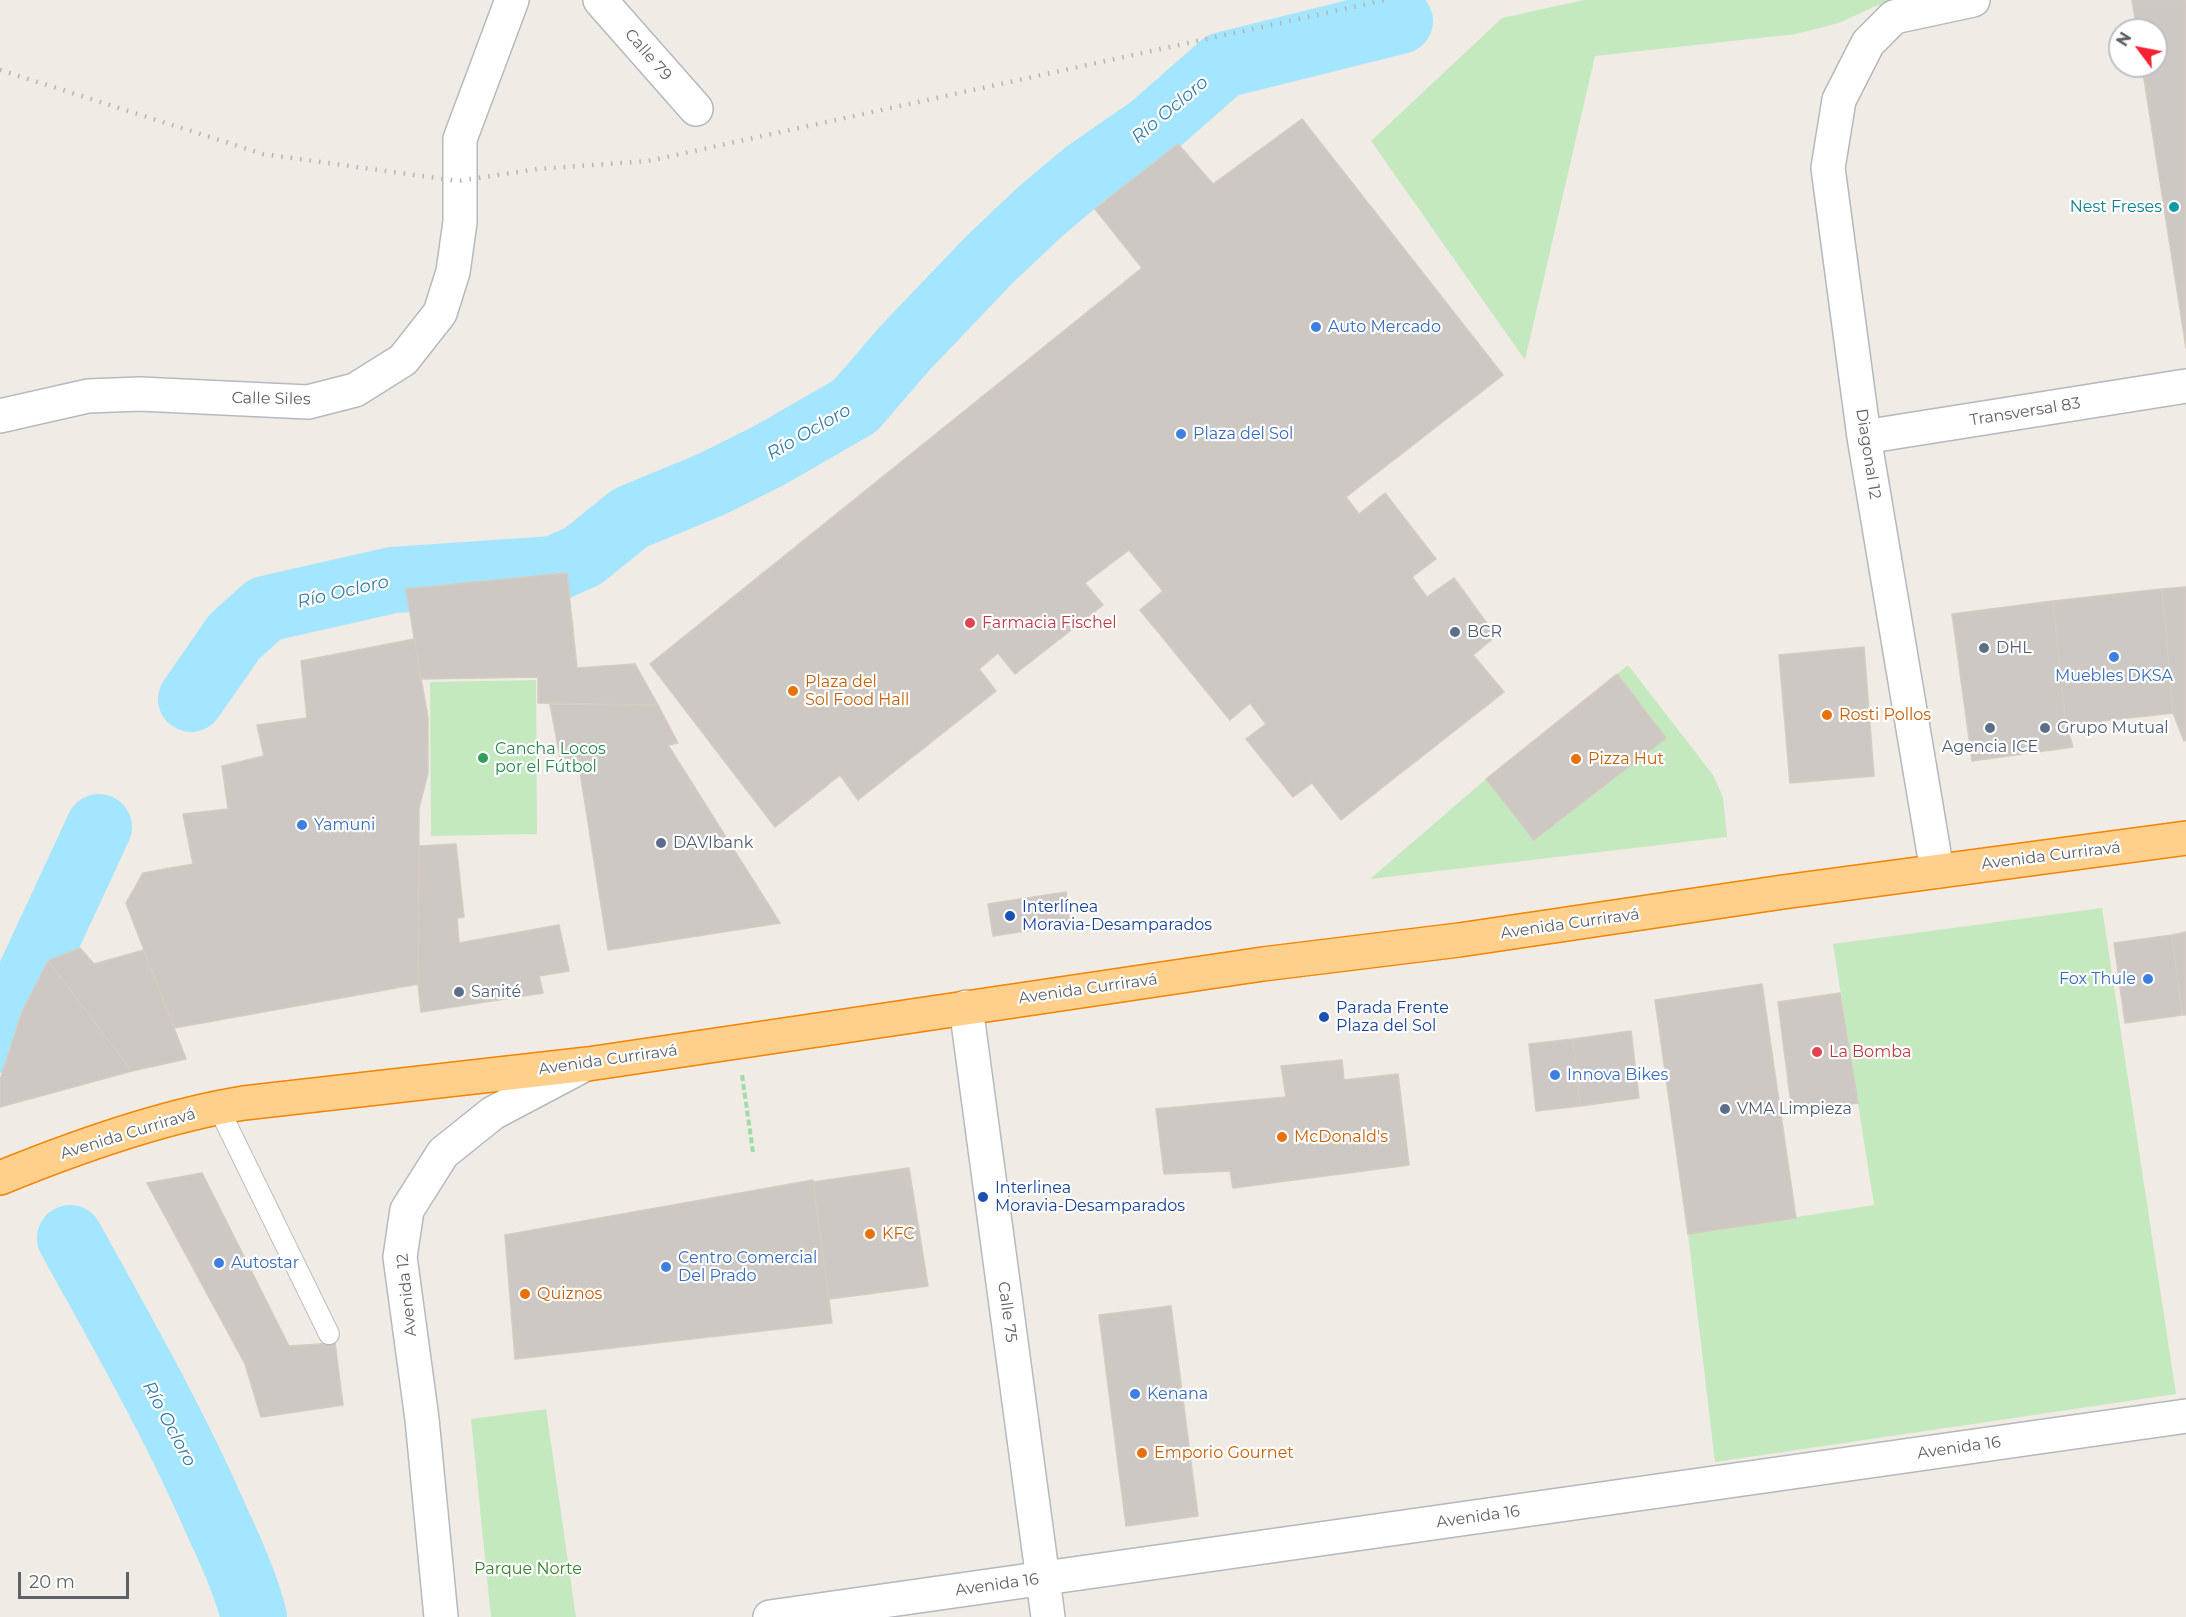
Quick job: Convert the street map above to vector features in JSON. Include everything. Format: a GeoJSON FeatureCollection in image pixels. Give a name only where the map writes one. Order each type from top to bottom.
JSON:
{"type":"FeatureCollection","features":[{"type":"Feature","properties":{"kind":"highway","name":"Avenida Curriravá"},"geometry":{"type":"LineString","coordinates":[[0,1178],[66,1151],[218,1107],[588,1064],[1263,964],[1459,940],[1937,871],[2186,838]]}},
{"type":"Feature","properties":{"kind":"street","name":"Calle Siles"},"geometry":{"type":"LineString","coordinates":[[0,416],[88,396],[140,394],[309,402],[355,390],[403,360],[440,313],[453,272],[460,222],[460,139],[512,0]]}},
{"type":"Feature","properties":{"kind":"street","name":"Calle 79"},"geometry":{"type":"LineString","coordinates":[[600,0],[696,109]]}},
{"type":"Feature","properties":{"kind":"street","name":"Diagonal 12"},"geometry":{"type":"LineString","coordinates":[[1937,871],[1864,437],[1828,168],[1839,100],[1868,43],[1894,17],[1973,0]]}},
{"type":"Feature","properties":{"kind":"street","name":"Transversal 83"},"geometry":{"type":"LineString","coordinates":[[1864,437],[2186,386]]}},
{"type":"Feature","properties":{"kind":"street","name":"Calle 75"},"geometry":{"type":"LineString","coordinates":[[966,1007],[1048,1617]]}},
{"type":"Feature","properties":{"kind":"street","name":"Avenida 12"},"geometry":{"type":"LineString","coordinates":[[441,1617],[422,1419],[400,1257],[407,1210],[443,1153],[494,1113],[549,1082],[588,1064]]}},
{"type":"Feature","properties":{"kind":"street","name":"Avenida 16"},"geometry":{"type":"LineString","coordinates":[[770,1617],[2186,1416]]}},
{"type":"Feature","properties":{"kind":"lane"},"geometry":{"type":"LineString","coordinates":[[218,1107],[329,1334]]}},
{"type":"Feature","properties":{"kind":"path"},"geometry":{"type":"LineString","coordinates":[[738,1041],[753,1152]]}},
{"type":"Feature","properties":{"kind":"green space"},"geometry":{"type":"Polygon","coordinates":[[[1584,0],[1901,0],[1876,6],[1839,23],[1796,34],[1595,56],[1525,360],[1371,141],[1502,18],[1584,0]]]}},
{"type":"Feature","properties":{"kind":"green space"},"geometry":{"type":"Polygon","coordinates":[[[1628,665],[1713,775],[1723,797],[1727,837],[1370,879],[1486,779],[1535,840],[1666,738],[1617,674],[1628,665]]]}},
{"type":"Feature","properties":{"kind":"green space","name":"Cancha Locos por el Fútbol"},"geometry":{"type":"Polygon","coordinates":[[[536,680],[537,834],[431,836],[430,682],[536,680]]]}},
{"type":"Feature","properties":{"kind":"green space"},"geometry":{"type":"Polygon","coordinates":[[[2102,908],[2176,1394],[1715,1462],[1688,1234],[1874,1205],[1833,944],[2102,908]]]}},
{"type":"Feature","properties":{"kind":"green space","name":"Parque Norte"},"geometry":{"type":"Polygon","coordinates":[[[546,1409],[576,1617],[491,1617],[471,1419],[546,1409]]]}},
{"type":"Feature","properties":{"kind":"building","name":"Nest Freses"},"geometry":{"type":"Polygon","coordinates":[[[2132,0],[2186,0],[2186,348],[2144,78],[2168,78],[2168,18],[2135,18],[2132,0]]]}},
{"type":"Feature","properties":{"kind":"building","name":"Plaza del Sol"},"geometry":{"type":"Polygon","coordinates":[[[1302,119],[1503,375],[1346,497],[1359,514],[1385,493],[1436,559],[1412,577],[1427,597],[1454,578],[1496,636],[1473,655],[1504,692],[1341,820],[1312,783],[1293,797],[1246,739],[1266,724],[1250,703],[1230,720],[1140,610],[1163,591],[1129,550],[1085,583],[1103,605],[1015,674],[998,653],[979,669],[996,691],[858,800],[840,775],[775,827],[650,664],[1142,268],[1095,209],[1178,144],[1213,184],[1302,119]]]}},
{"type":"Feature","properties":{"kind":"building"},"geometry":{"type":"Polygon","coordinates":[[[567,573],[577,668],[635,664],[658,705],[538,703],[538,677],[421,679],[406,589],[567,573]]]}},
{"type":"Feature","properties":{"kind":"building"},"geometry":{"type":"Polygon","coordinates":[[[2186,587],[2186,740],[2184,741],[2173,713],[2162,589],[2186,587]]]}},
{"type":"Feature","properties":{"kind":"building","name":"Muebles DKSA"},"geometry":{"type":"Polygon","coordinates":[[[2162,589],[2173,713],[2066,725],[2053,601],[2162,589]]]}},
{"type":"Feature","properties":{"kind":"building"},"geometry":{"type":"Polygon","coordinates":[[[2053,601],[2066,725],[2073,747],[1972,761],[1952,614],[2053,601]]]}},
{"type":"Feature","properties":{"kind":"building","name":"Yamuni"},"geometry":{"type":"Polygon","coordinates":[[[414,639],[428,718],[428,773],[419,808],[418,984],[174,1028],[126,903],[143,873],[193,864],[183,814],[228,809],[222,766],[264,756],[257,725],[307,718],[301,661],[414,639]]]}},
{"type":"Feature","properties":{"kind":"building","name":"Rosti Pollos"},"geometry":{"type":"Polygon","coordinates":[[[1864,647],[1874,776],[1790,783],[1779,655],[1864,647]]]}},
{"type":"Feature","properties":{"kind":"building","name":"Pizza Hut"},"geometry":{"type":"Polygon","coordinates":[[[1617,674],[1666,738],[1534,840],[1486,779],[1617,674]]]}},
{"type":"Feature","properties":{"kind":"building","name":"DAVIbank"},"geometry":{"type":"Polygon","coordinates":[[[550,704],[658,705],[678,743],[668,745],[780,923],[608,950],[578,759],[561,763],[550,704]]]}},
{"type":"Feature","properties":{"kind":"building"},"geometry":{"type":"Polygon","coordinates":[[[456,844],[464,917],[457,918],[459,943],[559,925],[569,971],[539,976],[543,993],[421,1012],[418,984],[419,846],[456,844]]]}},
{"type":"Feature","properties":{"kind":"building"},"geometry":{"type":"Polygon","coordinates":[[[1066,892],[1070,924],[993,936],[988,904],[1066,892]]]}},
{"type":"Feature","properties":{"kind":"building"},"geometry":{"type":"Polygon","coordinates":[[[2186,932],[2186,1015],[2182,1015],[2172,935],[2186,932]]]}},
{"type":"Feature","properties":{"kind":"building","name":"Fox Thule"},"geometry":{"type":"Polygon","coordinates":[[[2172,935],[2182,1015],[2125,1023],[2114,943],[2172,935]]]}},
{"type":"Feature","properties":{"kind":"building"},"geometry":{"type":"Polygon","coordinates":[[[80,948],[94,964],[144,950],[186,1059],[132,1071],[48,961],[80,948]]]}},
{"type":"Feature","properties":{"kind":"building"},"geometry":{"type":"Polygon","coordinates":[[[48,961],[132,1071],[0,1107],[0,1080],[22,1012],[48,961]]]}},
{"type":"Feature","properties":{"kind":"building","name":"VMA Limpieza"},"geometry":{"type":"Polygon","coordinates":[[[1762,984],[1796,1218],[1688,1234],[1655,1000],[1762,984]]]}},
{"type":"Feature","properties":{"kind":"building","name":"La Bomba"},"geometry":{"type":"Polygon","coordinates":[[[1840,993],[1858,1103],[1792,1112],[1778,1002],[1840,993]]]}},
{"type":"Feature","properties":{"kind":"building"},"geometry":{"type":"Polygon","coordinates":[[[1631,1031],[1639,1098],[1580,1106],[1573,1039],[1631,1031]]]}},
{"type":"Feature","properties":{"kind":"building","name":"Innova Bikes"},"geometry":{"type":"Polygon","coordinates":[[[1573,1039],[1580,1106],[1536,1111],[1529,1044],[1573,1039]]]}},
{"type":"Feature","properties":{"kind":"building","name":"McDonald's"},"geometry":{"type":"Polygon","coordinates":[[[1342,1060],[1344,1080],[1398,1074],[1409,1165],[1233,1188],[1230,1171],[1164,1174],[1156,1109],[1286,1097],[1281,1066],[1342,1060]]]}},
{"type":"Feature","properties":{"kind":"building","name":"KFC"},"geometry":{"type":"Polygon","coordinates":[[[909,1168],[928,1286],[829,1299],[813,1182],[909,1168]]]}},
{"type":"Feature","properties":{"kind":"building","name":"Autostar"},"geometry":{"type":"Polygon","coordinates":[[[202,1173],[289,1346],[335,1343],[343,1405],[261,1417],[245,1364],[147,1183],[202,1173]]]}},
{"type":"Feature","properties":{"kind":"building","name":"Centro Comercial Del Prado"},"geometry":{"type":"Polygon","coordinates":[[[813,1180],[832,1323],[515,1359],[505,1235],[813,1180]]]}},
{"type":"Feature","properties":{"kind":"building"},"geometry":{"type":"Polygon","coordinates":[[[1171,1306],[1198,1516],[1126,1526],[1099,1315],[1171,1306]]]}},
{"type":"Feature","properties":{"kind":"waterway","name":"Río Ocloro"},"geometry":{"type":"LineString","coordinates":[[191,699],[234,637],[265,609],[393,580],[554,569],[583,556],[630,518],[712,484],[770,455],[855,406],[905,348],[991,258],[1042,210],[1085,174],[1150,129],[1223,65],[1400,21]]}},
{"type":"Feature","properties":{"kind":"waterway","name":"Río Ocloro"},"geometry":{"type":"LineString","coordinates":[[0,1040],[99,827]]}},
{"type":"Feature","properties":{"kind":"waterway","name":"Río Ocloro"},"geometry":{"type":"LineString","coordinates":[[70,1238],[145,1375],[198,1479],[236,1565],[254,1617]]}},
{"type":"Feature","properties":{"kind":"railway"},"geometry":{"type":"LineString","coordinates":[[0,70],[263,154],[458,181],[538,169],[648,161],[1385,0]]}},
{"type":"Feature","properties":{"kind":"place","name":"Nest Freses"},"geometry":{"type":"Point","coordinates":[2174,207]}},
{"type":"Feature","properties":{"kind":"place","name":"Auto Mercado"},"geometry":{"type":"Point","coordinates":[1316,327]}},
{"type":"Feature","properties":{"kind":"place","name":"Plaza del Sol"},"geometry":{"type":"Point","coordinates":[1181,434]}},
{"type":"Feature","properties":{"kind":"place","name":"Farmacia Fischel"},"geometry":{"type":"Point","coordinates":[970,623]}},
{"type":"Feature","properties":{"kind":"place","name":"BCR"},"geometry":{"type":"Point","coordinates":[1455,632]}},
{"type":"Feature","properties":{"kind":"place","name":"DHL"},"geometry":{"type":"Point","coordinates":[1984,648]}},
{"type":"Feature","properties":{"kind":"place","name":"Muebles DKSA"},"geometry":{"type":"Point","coordinates":[2114,657]}},
{"type":"Feature","properties":{"kind":"place","name":"Plaza del Sol Food Hall"},"geometry":{"type":"Point","coordinates":[793,691]}},
{"type":"Feature","properties":{"kind":"place","name":"Rosti Pollos"},"geometry":{"type":"Point","coordinates":[1827,715]}},
{"type":"Feature","properties":{"kind":"place","name":"Agencia ICE"},"geometry":{"type":"Point","coordinates":[1990,728]}},
{"type":"Feature","properties":{"kind":"place","name":"Grupo Mutual"},"geometry":{"type":"Point","coordinates":[2045,728]}},
{"type":"Feature","properties":{"kind":"place","name":"Cancha Locos por el Fútbol"},"geometry":{"type":"Point","coordinates":[483,758]}},
{"type":"Feature","properties":{"kind":"place","name":"Pizza Hut"},"geometry":{"type":"Point","coordinates":[1576,759]}},
{"type":"Feature","properties":{"kind":"place","name":"Yamuni"},"geometry":{"type":"Point","coordinates":[302,825]}},
{"type":"Feature","properties":{"kind":"place","name":"DAVIbank"},"geometry":{"type":"Point","coordinates":[661,843]}},
{"type":"Feature","properties":{"kind":"place","name":"Interlínea Moravia-Desamparados"},"geometry":{"type":"Point","coordinates":[1010,916]}},
{"type":"Feature","properties":{"kind":"place","name":"Fox Thule"},"geometry":{"type":"Point","coordinates":[2148,979]}},
{"type":"Feature","properties":{"kind":"place","name":"Sanité"},"geometry":{"type":"Point","coordinates":[459,992]}},
{"type":"Feature","properties":{"kind":"place","name":"Parada Frente Plaza del Sol"},"geometry":{"type":"Point","coordinates":[1324,1017]}},
{"type":"Feature","properties":{"kind":"place","name":"La Bomba"},"geometry":{"type":"Point","coordinates":[1817,1052]}},
{"type":"Feature","properties":{"kind":"place","name":"Innova Bikes"},"geometry":{"type":"Point","coordinates":[1555,1075]}},
{"type":"Feature","properties":{"kind":"place","name":"VMA Limpieza"},"geometry":{"type":"Point","coordinates":[1725,1109]}},
{"type":"Feature","properties":{"kind":"place","name":"McDonald's"},"geometry":{"type":"Point","coordinates":[1282,1137]}},
{"type":"Feature","properties":{"kind":"place","name":"Interlinea Moravia-Desamparados"},"geometry":{"type":"Point","coordinates":[983,1197]}},
{"type":"Feature","properties":{"kind":"place","name":"KFC"},"geometry":{"type":"Point","coordinates":[870,1234]}},
{"type":"Feature","properties":{"kind":"place","name":"Autostar"},"geometry":{"type":"Point","coordinates":[219,1263]}},
{"type":"Feature","properties":{"kind":"place","name":"Centro Comercial Del Prado"},"geometry":{"type":"Point","coordinates":[666,1267]}},
{"type":"Feature","properties":{"kind":"place","name":"Quiznos"},"geometry":{"type":"Point","coordinates":[525,1294]}},
{"type":"Feature","properties":{"kind":"place","name":"Kenana"},"geometry":{"type":"Point","coordinates":[1135,1394]}},
{"type":"Feature","properties":{"kind":"place","name":"Emporio Gournet"},"geometry":{"type":"Point","coordinates":[1142,1453]}}]}
